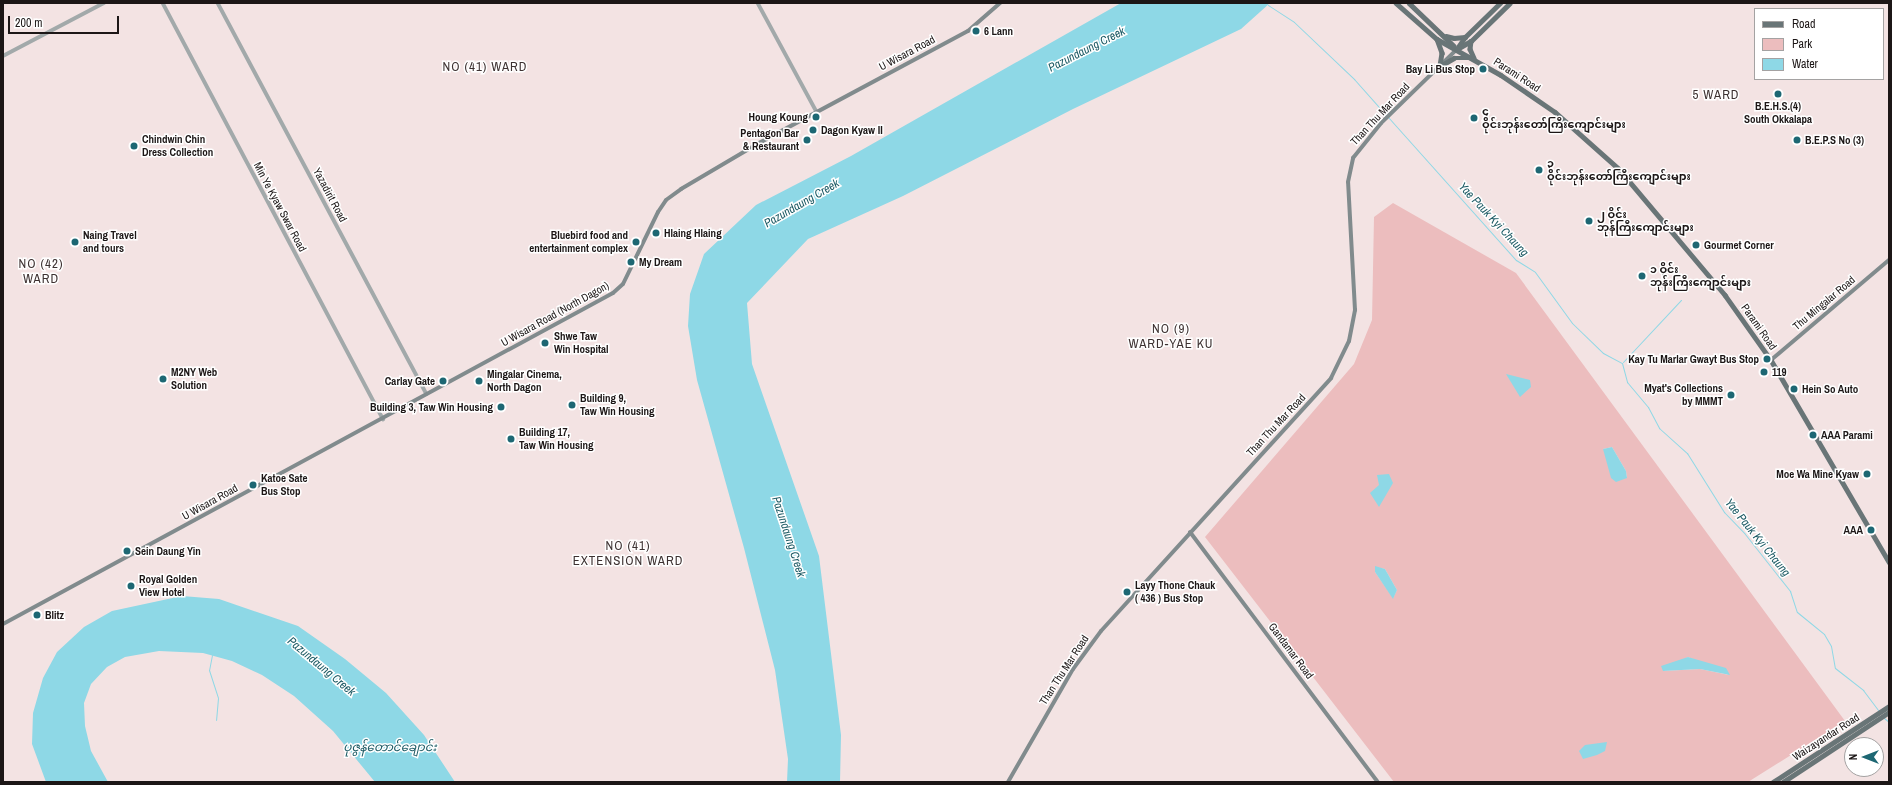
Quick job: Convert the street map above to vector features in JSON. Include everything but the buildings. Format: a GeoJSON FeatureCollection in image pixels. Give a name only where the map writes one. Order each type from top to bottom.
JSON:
{"type":"FeatureCollection","features":[{"type":"Feature","properties":{"kind":"main road","name":"U Wisara Road"},"geometry":{"type":"LineString","coordinates":[[816,112],[968,31],[1000,3]]}},
{"type":"Feature","properties":{"kind":"main road"},"geometry":{"type":"LineString","coordinates":[[1396,3],[1437,39],[1457,49]]}},
{"type":"Feature","properties":{"kind":"main road"},"geometry":{"type":"LineString","coordinates":[[1409,3],[1457,49]]}},
{"type":"Feature","properties":{"kind":"main road","name":"Than Thu Mar Road"},"geometry":{"type":"LineString","coordinates":[[1008,782],[1086,649],[1144,581],[1331,378],[1342,359],[1349,341],[1354,310],[1348,182],[1350,168],[1358,150],[1394,110],[1457,49],[1465,37],[1500,3]]}},
{"type":"Feature","properties":{"kind":"main road","name":"Than Thu Mar Road"},"geometry":{"type":"LineString","coordinates":[[1457,49],[1470,41],[1510,3]]}},
{"type":"Feature","properties":{"kind":"main road"},"geometry":{"type":"LineString","coordinates":[[1441,33],[1454,38],[1465,37]]}},
{"type":"Feature","properties":{"kind":"main road"},"geometry":{"type":"LineString","coordinates":[[1437,39],[1442,53],[1440,66]]}},
{"type":"Feature","properties":{"kind":"main road"},"geometry":{"type":"LineString","coordinates":[[1470,41],[1471,54],[1475,59]]}},
{"type":"Feature","properties":{"kind":"main road","name":"Parami Road"},"geometry":{"type":"LineString","coordinates":[[1457,49],[1523,89],[1568,121],[1618,168],[1725,295],[1771,360],[1889,562]]}},
{"type":"Feature","properties":{"kind":"main road"},"geometry":{"type":"LineString","coordinates":[[1440,66],[1461,56],[1475,59]]}},
{"type":"Feature","properties":{"kind":"main road","name":"U Wisara Road (North Dagon)"},"geometry":{"type":"LineString","coordinates":[[427,395],[613,293],[623,284],[666,200],[681,189],[816,112]]}},
{"type":"Feature","properties":{"kind":"main road","name":"Thu Mingalar Road"},"geometry":{"type":"LineString","coordinates":[[1771,360],[1889,260]]}},
{"type":"Feature","properties":{"kind":"main road","name":"U Wisara Road"},"geometry":{"type":"LineString","coordinates":[[3,624],[427,395]]}},
{"type":"Feature","properties":{"kind":"main road","name":"Gandamar Road"},"geometry":{"type":"LineString","coordinates":[[1190,532],[1378,782]]}},
{"type":"Feature","properties":{"kind":"main road","name":"Waizayandar Road"},"geometry":{"type":"LineString","coordinates":[[1773,782],[1888,710]]}},
{"type":"Feature","properties":{"kind":"main road","name":"Waizayandar Road"},"geometry":{"type":"LineString","coordinates":[[1783,782],[1875,718]]}},
{"type":"Feature","properties":{"kind":"street"},"geometry":{"type":"LineString","coordinates":[[3,56],[104,3]]}},
{"type":"Feature","properties":{"kind":"street","name":"Min Ye Kyaw Swar Road"},"geometry":{"type":"LineString","coordinates":[[163,3],[387,416]]}},
{"type":"Feature","properties":{"kind":"street","name":"Yazadirit Road"},"geometry":{"type":"LineString","coordinates":[[218,3],[427,395]]}},
{"type":"Feature","properties":{"kind":"street"},"geometry":{"type":"LineString","coordinates":[[758,3],[816,112]]}},
{"type":"Feature","properties":{"kind":"green space"},"geometry":{"type":"Polygon","coordinates":[[[1393,203],[1516,273],[1845,721],[1748,782],[1394,782],[1205,537],[1354,364],[1372,320],[1374,217],[1393,203]],[[1612,447],[1603,449],[1627,478],[1626,471],[1612,447]],[[1375,567],[1375,572],[1393,598],[1397,590],[1385,569],[1375,567]],[[1688,657],[1663,671],[1700,669],[1729,675],[1688,657]]]}},
{"type":"Feature","properties":{"kind":"water","name":"Pazundaung Creek"},"geometry":{"type":"Polygon","coordinates":[[[1121,3],[1270,3],[1241,29],[1073,109],[903,196],[808,239],[747,303],[752,364],[819,556],[841,735],[840,782],[787,782],[788,759],[775,670],[744,548],[697,380],[688,326],[690,294],[704,254],[756,205],[851,156],[1121,3]]]}},
{"type":"Feature","properties":{"kind":"water"},"geometry":{"type":"Polygon","coordinates":[[[1506,374],[1530,380],[1531,387],[1520,397],[1506,374]]]}},
{"type":"Feature","properties":{"kind":"water"},"geometry":{"type":"Polygon","coordinates":[[[1612,447],[1626,471],[1627,478],[1616,482],[1611,478],[1603,449],[1612,447]]]}},
{"type":"Feature","properties":{"kind":"water"},"geometry":{"type":"Polygon","coordinates":[[[1389,474],[1393,483],[1379,507],[1370,493],[1379,485],[1377,475],[1389,474]]]}},
{"type":"Feature","properties":{"kind":"water"},"geometry":{"type":"Polygon","coordinates":[[[1375,566],[1385,569],[1397,590],[1393,599],[1375,572],[1375,566]]]}},
{"type":"Feature","properties":{"kind":"water","name":"ပုဇွန်တောင်ချောင်း"},"geometry":{"type":"Polygon","coordinates":[[[182,596],[219,599],[298,626],[345,659],[386,693],[424,735],[455,782],[375,782],[333,731],[294,696],[262,675],[232,661],[203,653],[159,651],[125,657],[107,667],[91,684],[84,703],[85,726],[91,751],[108,782],[46,782],[32,744],[33,713],[43,678],[57,652],[84,627],[112,611],[182,596]]]}},
{"type":"Feature","properties":{"kind":"water"},"geometry":{"type":"Polygon","coordinates":[[[1688,657],[1726,668],[1730,675],[1700,669],[1663,671],[1661,666],[1688,657]]]}},
{"type":"Feature","properties":{"kind":"water"},"geometry":{"type":"Polygon","coordinates":[[[1607,742],[1605,751],[1597,755],[1583,759],[1579,751],[1585,745],[1607,742]]]}},
{"type":"Feature","properties":{"kind":"waterway","name":"Yae Pauk Kyi Chaung"},"geometry":{"type":"LineString","coordinates":[[1268,5],[1294,22],[1354,79],[1386,115]]}},
{"type":"Feature","properties":{"kind":"waterway","name":"Yae Pauk Kyi Chaung"},"geometry":{"type":"LineString","coordinates":[[1388,117],[1516,260],[1535,272],[1572,323],[1603,353],[1622,363],[1627,382],[1648,407],[1659,428],[1687,453],[1724,512],[1745,534],[1790,591],[1797,612],[1824,634],[1831,646],[1835,668],[1863,690],[1878,710]]}},
{"type":"Feature","properties":{"kind":"waterway"},"geometry":{"type":"LineString","coordinates":[[1623,362],[1681,300]]}},
{"type":"Feature","properties":{"kind":"waterway"},"geometry":{"type":"LineString","coordinates":[[212,655],[209,670],[218,698],[216,720]]}},
{"type":"Feature","properties":{"kind":"waterway","name":"Yae Pauk Kyi Chaung"},"geometry":{"type":"LineString","coordinates":[[1884,718],[1889,722]]}},
{"type":"Feature","properties":{"kind":"place","name":"6 Lann"},"geometry":{"type":"Point","coordinates":[976,31]}},
{"type":"Feature","properties":{"kind":"place","name":"Bay Li Bus Stop"},"geometry":{"type":"Point","coordinates":[1483,69]}},
{"type":"Feature","properties":{"kind":"place","name":"B.E.H.S.(4) South Okkalapa"},"geometry":{"type":"Point","coordinates":[1778,94]}},
{"type":"Feature","properties":{"kind":"place","name":"Houng Koung"},"geometry":{"type":"Point","coordinates":[816,117]}},
{"type":"Feature","properties":{"kind":"place","name":"၄ ဝိုင်းဘုန်းတော်ကြီးကျောင်းများ"},"geometry":{"type":"Point","coordinates":[1474,118]}},
{"type":"Feature","properties":{"kind":"place","name":"Dagon Kyaw II"},"geometry":{"type":"Point","coordinates":[813,130]}},
{"type":"Feature","properties":{"kind":"place","name":"Pentagon Bar & Restaurant"},"geometry":{"type":"Point","coordinates":[807,140]}},
{"type":"Feature","properties":{"kind":"place","name":"B.E.P.S No (3)"},"geometry":{"type":"Point","coordinates":[1797,140]}},
{"type":"Feature","properties":{"kind":"place","name":"Chindwin Chin Dress Collection"},"geometry":{"type":"Point","coordinates":[134,146]}},
{"type":"Feature","properties":{"kind":"place","name":"၃ ဝိုင်းဘုန်းတော်ကြီးကျောင်းများ"},"geometry":{"type":"Point","coordinates":[1539,170]}},
{"type":"Feature","properties":{"kind":"place","name":"၂ ဝိုင်း ဘုန်ကြီးကျောင်းများ"},"geometry":{"type":"Point","coordinates":[1589,221]}},
{"type":"Feature","properties":{"kind":"place","name":"Hlaing Hlaing"},"geometry":{"type":"Point","coordinates":[656,233]}},
{"type":"Feature","properties":{"kind":"place","name":"Naing Travel and tours"},"geometry":{"type":"Point","coordinates":[75,242]}},
{"type":"Feature","properties":{"kind":"place","name":"Bluebird food and entertainment complex"},"geometry":{"type":"Point","coordinates":[636,242]}},
{"type":"Feature","properties":{"kind":"place","name":"Gourmet Corner"},"geometry":{"type":"Point","coordinates":[1696,245]}},
{"type":"Feature","properties":{"kind":"place","name":"My Dream"},"geometry":{"type":"Point","coordinates":[631,262]}},
{"type":"Feature","properties":{"kind":"place","name":"၁ ဝိုင်း ဘုန်းကြီးကျောင်းများ"},"geometry":{"type":"Point","coordinates":[1642,276]}},
{"type":"Feature","properties":{"kind":"place","name":"Shwe Taw Win Hospital"},"geometry":{"type":"Point","coordinates":[545,343]}},
{"type":"Feature","properties":{"kind":"place","name":"Kay Tu Marlar Gwayt Bus Stop"},"geometry":{"type":"Point","coordinates":[1767,359]}},
{"type":"Feature","properties":{"kind":"place","name":"119"},"geometry":{"type":"Point","coordinates":[1764,372]}},
{"type":"Feature","properties":{"kind":"place","name":"M2NY Web Solution"},"geometry":{"type":"Point","coordinates":[163,379]}},
{"type":"Feature","properties":{"kind":"place","name":"Carlay Gate"},"geometry":{"type":"Point","coordinates":[443,381]}},
{"type":"Feature","properties":{"kind":"place","name":"Mingalar Cinema, North Dagon"},"geometry":{"type":"Point","coordinates":[479,381]}},
{"type":"Feature","properties":{"kind":"place","name":"Hein So Auto"},"geometry":{"type":"Point","coordinates":[1794,389]}},
{"type":"Feature","properties":{"kind":"place","name":"Myat's Collections by MMMT"},"geometry":{"type":"Point","coordinates":[1731,395]}},
{"type":"Feature","properties":{"kind":"place","name":"Building 9, Taw Win Housing"},"geometry":{"type":"Point","coordinates":[572,405]}},
{"type":"Feature","properties":{"kind":"place","name":"Building 3, Taw Win Housing"},"geometry":{"type":"Point","coordinates":[501,407]}},
{"type":"Feature","properties":{"kind":"place","name":"AAA Parami"},"geometry":{"type":"Point","coordinates":[1813,435]}},
{"type":"Feature","properties":{"kind":"place","name":"Building 17, Taw Win Housing"},"geometry":{"type":"Point","coordinates":[511,439]}},
{"type":"Feature","properties":{"kind":"place","name":"Moe Wa Mine Kyaw"},"geometry":{"type":"Point","coordinates":[1867,474]}},
{"type":"Feature","properties":{"kind":"place","name":"Katoe Sate Bus Stop"},"geometry":{"type":"Point","coordinates":[253,485]}},
{"type":"Feature","properties":{"kind":"place","name":"AAA"},"geometry":{"type":"Point","coordinates":[1871,530]}},
{"type":"Feature","properties":{"kind":"place","name":"Sein Daung Yin"},"geometry":{"type":"Point","coordinates":[127,551]}},
{"type":"Feature","properties":{"kind":"place","name":"Royal Golden View Hotel"},"geometry":{"type":"Point","coordinates":[131,586]}},
{"type":"Feature","properties":{"kind":"place","name":"Layy Thone Chauk ( 436 ) Bus Stop"},"geometry":{"type":"Point","coordinates":[1127,592]}},
{"type":"Feature","properties":{"kind":"place","name":"Blitz"},"geometry":{"type":"Point","coordinates":[37,615]}},
{"type":"Feature","properties":{"kind":"district","name":"NO (41) WARD"},"geometry":{"type":"Point","coordinates":[485,67]}},
{"type":"Feature","properties":{"kind":"district","name":"5 WARD"},"geometry":{"type":"Point","coordinates":[1716,95]}},
{"type":"Feature","properties":{"kind":"district","name":"NO (42) WARD"},"geometry":{"type":"Point","coordinates":[41,272]}},
{"type":"Feature","properties":{"kind":"district","name":"NO (9) WARD-YAE KU"},"geometry":{"type":"Point","coordinates":[1171,338]}},
{"type":"Feature","properties":{"kind":"district","name":"NO (41) EXTENSION WARD"},"geometry":{"type":"Point","coordinates":[628,554]}}]}
